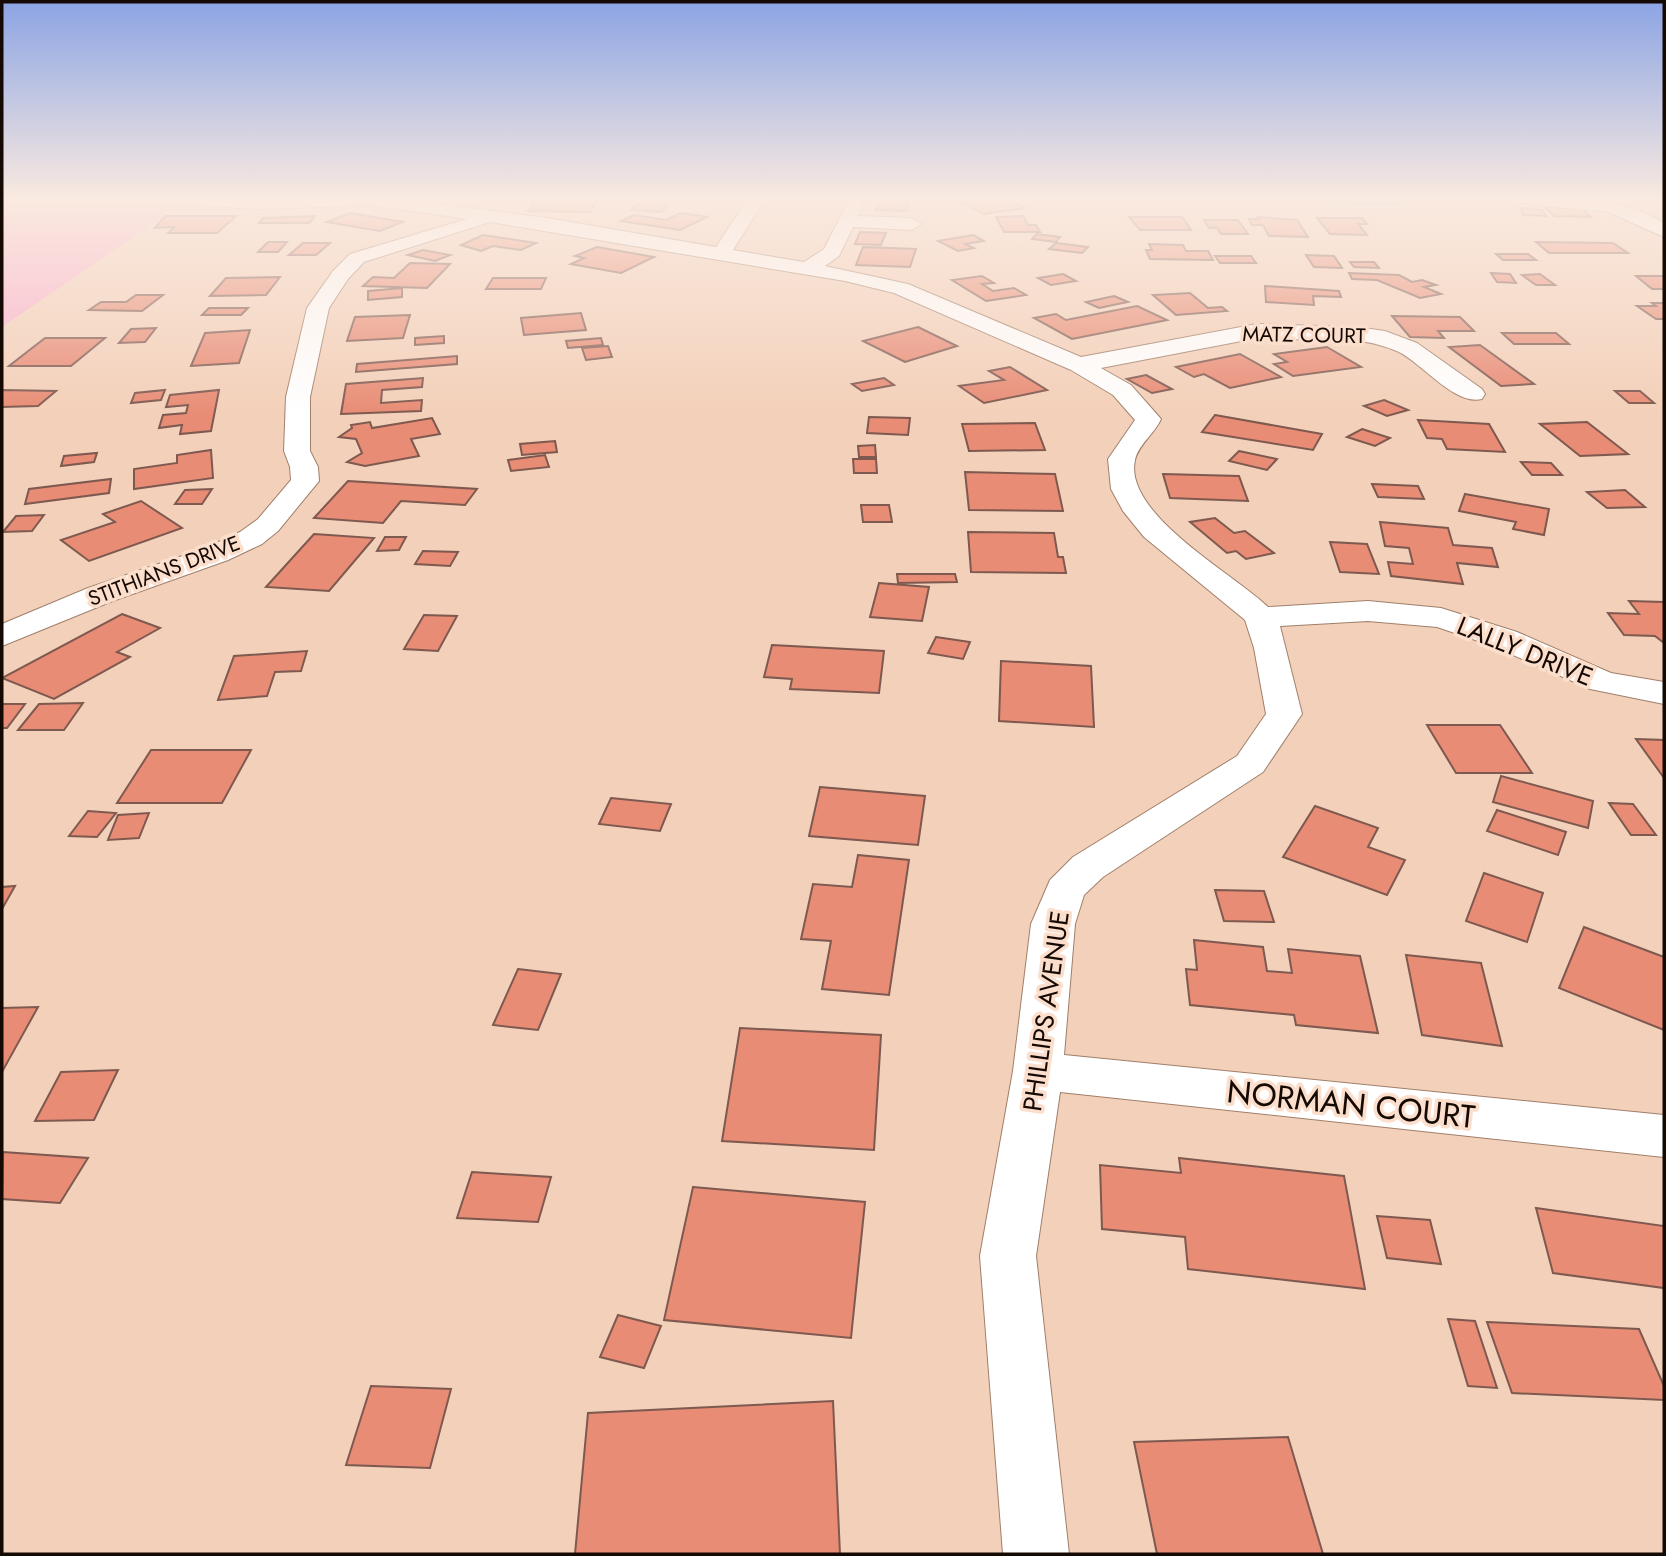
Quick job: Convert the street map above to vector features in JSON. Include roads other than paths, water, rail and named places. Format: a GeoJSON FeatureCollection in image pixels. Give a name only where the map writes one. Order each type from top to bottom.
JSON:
{"type":"FeatureCollection","features":[{"type":"Feature","properties":{"kind":"street","name":"STITHIANS DRIVE"},"geometry":{"type":"LineString","coordinates":[[10,627],[217,554],[251,538],[268,525],[305,481],[297,451],[298,397],[315,314],[346,271]]}},
{"type":"Feature","properties":{"kind":"street"},"geometry":{"type":"LineString","coordinates":[[820,271],[901,288],[1079,365],[1122,390],[1148,419],[1145,430],[1124,454],[1121,463],[1135,507],[1149,527],[1259,617]]}},
{"type":"Feature","properties":{"kind":"street","name":"MATZ COURT"},"geometry":{"type":"LineString","coordinates":[[1079,365],[1233,334],[1278,330],[1338,332],[1377,336],[1409,348],[1473,394]]}},
{"type":"Feature","properties":{"kind":"street","name":"LALLY DRIVE"},"geometry":{"type":"LineString","coordinates":[[1259,617],[1368,611],[1441,618],[1483,631],[1602,682],[1664,693]]}},
{"type":"Feature","properties":{"kind":"street","name":"PHILLIPS AVENUE"},"geometry":{"type":"LineString","coordinates":[[1036,1554],[1008,1256],[1038,1072],[1053,924],[1065,890],[1088,867],[1250,764],[1284,714],[1275,664],[1259,617]]}},
{"type":"Feature","properties":{"kind":"street","name":"NORMAN COURT"},"geometry":{"type":"LineString","coordinates":[[1038,1072],[1664,1136]]}}]}
